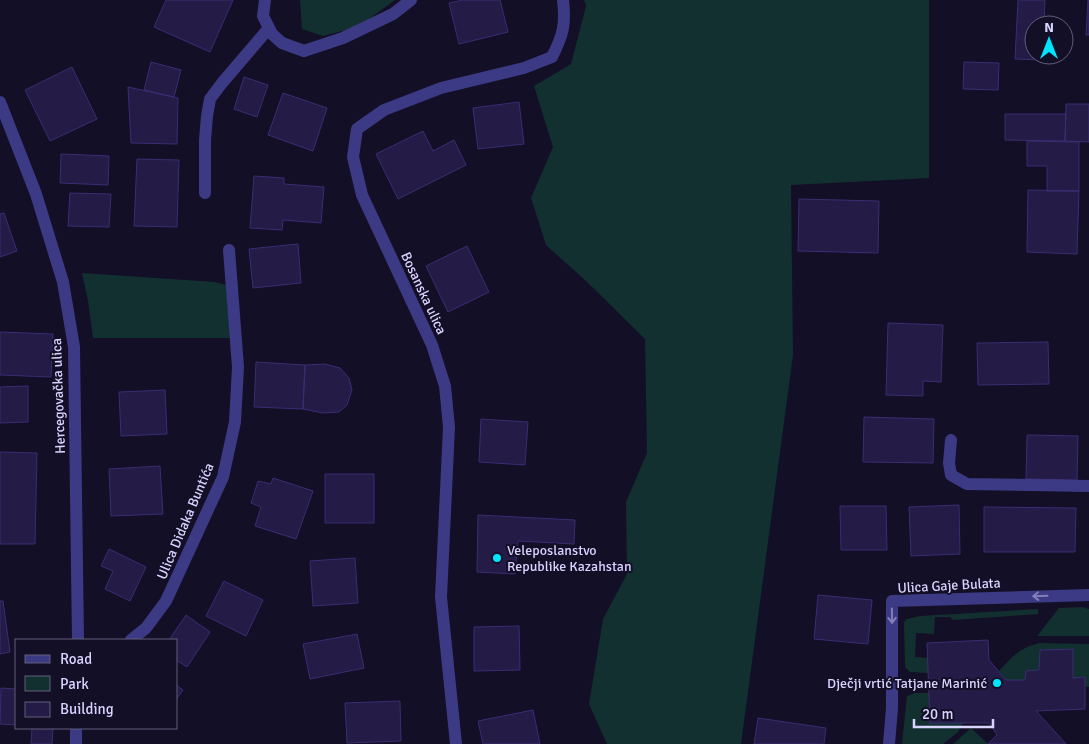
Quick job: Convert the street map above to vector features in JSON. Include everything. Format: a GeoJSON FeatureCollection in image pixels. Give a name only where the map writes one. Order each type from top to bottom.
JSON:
{"type":"FeatureCollection","features":[{"type":"Feature","properties":{"kind":"street"},"geometry":{"type":"LineString","coordinates":[[265,0],[264,16],[272,34],[282,43],[304,51],[342,38],[393,14],[411,0]]}},
{"type":"Feature","properties":{"kind":"street","name":"Bosanska ulica"},"geometry":{"type":"LineString","coordinates":[[456,744],[441,597],[449,427],[445,386],[432,345],[362,195],[353,157],[355,138],[357,129],[384,110],[441,88],[524,68],[552,57],[562,36],[563,0]]}},
{"type":"Feature","properties":{"kind":"street"},"geometry":{"type":"LineString","coordinates":[[205,193],[205,140],[210,100],[269,28]]}},
{"type":"Feature","properties":{"kind":"street","name":"Hercegovačka ulica"},"geometry":{"type":"LineString","coordinates":[[0,102],[36,194],[63,282],[74,347],[78,639]]}},
{"type":"Feature","properties":{"kind":"street","name":"Ulica Didaka Buntića"},"geometry":{"type":"LineString","coordinates":[[132,639],[146,628],[166,602],[223,477],[235,422],[238,368],[229,250]]}},
{"type":"Feature","properties":{"kind":"street"},"geometry":{"type":"LineString","coordinates":[[951,440],[949,463],[951,475],[967,484],[1089,486]]}},
{"type":"Feature","properties":{"kind":"street","name":"Ulica Gaje Bulata"},"geometry":{"type":"LineString","coordinates":[[889,744],[892,708],[892,602],[1089,595]]}},
{"type":"Feature","properties":{"kind":"street"},"geometry":{"type":"LineString","coordinates":[[76,729],[76,744]]}},
{"type":"Feature","properties":{"kind":"green space"},"geometry":{"type":"Polygon","coordinates":[[[300,0],[395,0],[358,27],[323,36],[302,29],[300,0]]]}},
{"type":"Feature","properties":{"kind":"green space"},"geometry":{"type":"Polygon","coordinates":[[[584,0],[929,0],[929,178],[791,185],[793,355],[741,744],[607,744],[589,704],[603,619],[627,574],[626,502],[647,453],[645,339],[546,245],[531,198],[553,147],[534,86],[571,64],[586,6],[584,0]]]}},
{"type":"Feature","properties":{"kind":"green space"},"geometry":{"type":"Polygon","coordinates":[[[82,273],[215,282],[226,285],[230,338],[93,338],[82,273]]]}},
{"type":"Feature","properties":{"kind":"green space"},"geometry":{"type":"Polygon","coordinates":[[[1082,607],[1089,609],[1089,636],[1037,636],[1059,608],[1082,607]]]}},
{"type":"Feature","properties":{"kind":"green space"},"geometry":{"type":"Polygon","coordinates":[[[1038,609],[1038,614],[953,620],[950,617],[935,617],[934,634],[916,633],[915,657],[928,658],[928,673],[910,672],[905,667],[904,622],[907,619],[920,616],[1038,609]]]}},
{"type":"Feature","properties":{"kind":"green space"},"geometry":{"type":"Polygon","coordinates":[[[1040,643],[1089,644],[1089,687],[1066,676],[1049,672],[1026,671],[1025,680],[1006,680],[999,671],[1008,661],[1027,647],[1040,643]]]}},
{"type":"Feature","properties":{"kind":"green space"},"geometry":{"type":"Polygon","coordinates":[[[915,693],[929,693],[930,723],[963,723],[958,732],[943,744],[902,744],[907,696],[915,693]]]}},
{"type":"Feature","properties":{"kind":"green space"},"geometry":{"type":"Polygon","coordinates":[[[971,728],[988,744],[953,744],[971,728]]]}},
{"type":"Feature","properties":{"kind":"building"},"geometry":{"type":"Polygon","coordinates":[[[166,0],[233,0],[210,52],[154,27],[166,0]]]}},
{"type":"Feature","properties":{"kind":"building"},"geometry":{"type":"Polygon","coordinates":[[[463,0],[500,0],[508,32],[459,44],[449,3],[463,0]]]}},
{"type":"Feature","properties":{"kind":"building"},"geometry":{"type":"Polygon","coordinates":[[[1018,0],[1045,0],[1044,15],[1024,15],[1024,59],[1015,59],[1018,0]]]}},
{"type":"Feature","properties":{"kind":"building"},"geometry":{"type":"Polygon","coordinates":[[[1088,0],[1089,35],[1086,35],[1088,0]]]}},
{"type":"Feature","properties":{"kind":"building"},"geometry":{"type":"Polygon","coordinates":[[[151,62],[181,70],[174,97],[144,90],[151,62]]]}},
{"type":"Feature","properties":{"kind":"building"},"geometry":{"type":"Polygon","coordinates":[[[964,62],[999,63],[998,90],[963,89],[964,62]]]}},
{"type":"Feature","properties":{"kind":"building"},"geometry":{"type":"Polygon","coordinates":[[[72,67],[97,119],[50,141],[25,90],[72,67]]]}},
{"type":"Feature","properties":{"kind":"building"},"geometry":{"type":"Polygon","coordinates":[[[244,77],[268,85],[257,117],[234,109],[244,77]]]}},
{"type":"Feature","properties":{"kind":"building"},"geometry":{"type":"Polygon","coordinates":[[[128,87],[178,98],[177,144],[131,143],[128,87]]]}},
{"type":"Feature","properties":{"kind":"building"},"geometry":{"type":"Polygon","coordinates":[[[283,93],[327,108],[313,151],[268,135],[283,93]]]}},
{"type":"Feature","properties":{"kind":"building"},"geometry":{"type":"Polygon","coordinates":[[[519,102],[524,144],[478,149],[473,108],[519,102]]]}},
{"type":"Feature","properties":{"kind":"building"},"geometry":{"type":"Polygon","coordinates":[[[1066,104],[1089,104],[1089,142],[1065,141],[1066,104]]]}},
{"type":"Feature","properties":{"kind":"building"},"geometry":{"type":"Polygon","coordinates":[[[1005,114],[1066,114],[1065,141],[1005,140],[1005,114]]]}},
{"type":"Feature","properties":{"kind":"building"},"geometry":{"type":"Polygon","coordinates":[[[423,131],[433,151],[454,140],[466,165],[398,199],[376,154],[423,131]]]}},
{"type":"Feature","properties":{"kind":"building"},"geometry":{"type":"Polygon","coordinates":[[[1027,141],[1079,142],[1079,191],[1047,191],[1047,166],[1027,166],[1027,141]]]}},
{"type":"Feature","properties":{"kind":"building"},"geometry":{"type":"Polygon","coordinates":[[[61,154],[109,156],[108,185],[60,183],[61,154]]]}},
{"type":"Feature","properties":{"kind":"building"},"geometry":{"type":"Polygon","coordinates":[[[137,159],[179,160],[177,227],[134,226],[137,159]]]}},
{"type":"Feature","properties":{"kind":"building"},"geometry":{"type":"Polygon","coordinates":[[[254,176],[284,178],[284,184],[324,187],[321,223],[283,220],[282,230],[250,228],[254,176]]]}},
{"type":"Feature","properties":{"kind":"building"},"geometry":{"type":"Polygon","coordinates":[[[1028,190],[1079,191],[1077,254],[1027,252],[1028,190]]]}},
{"type":"Feature","properties":{"kind":"building"},"geometry":{"type":"Polygon","coordinates":[[[70,193],[111,194],[109,227],[68,226],[70,193]]]}},
{"type":"Feature","properties":{"kind":"building"},"geometry":{"type":"Polygon","coordinates":[[[799,199],[879,201],[878,253],[798,251],[799,199]]]}},
{"type":"Feature","properties":{"kind":"building"},"geometry":{"type":"Polygon","coordinates":[[[4,213],[17,251],[0,257],[0,214],[4,213]]]}},
{"type":"Feature","properties":{"kind":"building"},"geometry":{"type":"Polygon","coordinates":[[[298,244],[301,283],[253,288],[249,249],[298,244]]]}},
{"type":"Feature","properties":{"kind":"building"},"geometry":{"type":"Polygon","coordinates":[[[467,246],[489,292],[448,312],[426,266],[467,246]]]}},
{"type":"Feature","properties":{"kind":"building"},"geometry":{"type":"Polygon","coordinates":[[[888,323],[943,325],[941,382],[923,381],[923,396],[886,395],[888,323]]]}},
{"type":"Feature","properties":{"kind":"building"},"geometry":{"type":"Polygon","coordinates":[[[0,332],[53,334],[51,377],[0,375],[0,332]]]}},
{"type":"Feature","properties":{"kind":"building"},"geometry":{"type":"Polygon","coordinates":[[[1048,342],[1049,384],[978,385],[977,343],[1048,342]]]}},
{"type":"Feature","properties":{"kind":"building"},"geometry":{"type":"Polygon","coordinates":[[[256,362],[305,365],[303,409],[254,407],[256,362]]]}},
{"type":"Feature","properties":{"kind":"building"},"geometry":{"type":"Polygon","coordinates":[[[325,364],[340,368],[349,378],[352,390],[347,405],[339,412],[323,413],[303,409],[305,365],[325,364]]]}},
{"type":"Feature","properties":{"kind":"building"},"geometry":{"type":"Polygon","coordinates":[[[28,386],[28,422],[0,423],[0,387],[28,386]]]}},
{"type":"Feature","properties":{"kind":"building"},"geometry":{"type":"Polygon","coordinates":[[[165,390],[167,434],[121,436],[119,392],[165,390]]]}},
{"type":"Feature","properties":{"kind":"building"},"geometry":{"type":"Polygon","coordinates":[[[864,417],[934,419],[933,463],[863,462],[864,417]]]}},
{"type":"Feature","properties":{"kind":"building"},"geometry":{"type":"Polygon","coordinates":[[[481,419],[528,422],[525,465],[479,462],[481,419]]]}},
{"type":"Feature","properties":{"kind":"building"},"geometry":{"type":"Polygon","coordinates":[[[1027,435],[1078,436],[1077,480],[1026,479],[1027,435]]]}},
{"type":"Feature","properties":{"kind":"building"},"geometry":{"type":"Polygon","coordinates":[[[0,452],[37,453],[35,544],[0,544],[0,452]]]}},
{"type":"Feature","properties":{"kind":"building"},"geometry":{"type":"Polygon","coordinates":[[[160,466],[163,514],[111,516],[109,469],[160,466]]]}},
{"type":"Feature","properties":{"kind":"building"},"geometry":{"type":"Polygon","coordinates":[[[325,474],[374,474],[374,523],[325,523],[325,474]]]}},
{"type":"Feature","properties":{"kind":"building"},"geometry":{"type":"Polygon","coordinates":[[[273,478],[313,491],[296,539],[255,526],[261,507],[251,503],[258,481],[271,484],[273,478]]]}},
{"type":"Feature","properties":{"kind":"building"},"geometry":{"type":"Polygon","coordinates":[[[959,505],[960,554],[911,556],[909,507],[959,505]]]}},
{"type":"Feature","properties":{"kind":"building"},"geometry":{"type":"Polygon","coordinates":[[[840,506],[886,506],[887,550],[841,550],[840,506]]]}},
{"type":"Feature","properties":{"kind":"building"},"geometry":{"type":"Polygon","coordinates":[[[984,507],[1076,508],[1075,552],[984,552],[984,507]]]}},
{"type":"Feature","properties":{"kind":"building","name":"Veleposlanstvo Republike Kazahstan"},"geometry":{"type":"Polygon","coordinates":[[[478,515],[575,520],[574,544],[518,541],[515,574],[477,572],[478,515]]]}},
{"type":"Feature","properties":{"kind":"building"},"geometry":{"type":"Polygon","coordinates":[[[109,549],[146,567],[130,601],[105,589],[113,571],[101,566],[109,549]]]}},
{"type":"Feature","properties":{"kind":"building"},"geometry":{"type":"Polygon","coordinates":[[[355,558],[358,603],[313,606],[310,561],[355,558]]]}},
{"type":"Feature","properties":{"kind":"building"},"geometry":{"type":"Polygon","coordinates":[[[224,581],[263,600],[246,636],[206,616],[224,581]]]}},
{"type":"Feature","properties":{"kind":"building"},"geometry":{"type":"Polygon","coordinates":[[[818,595],[872,600],[868,644],[814,639],[818,595]]]}},
{"type":"Feature","properties":{"kind":"building"},"geometry":{"type":"Polygon","coordinates":[[[0,601],[3,601],[10,652],[0,654],[0,601]]]}},
{"type":"Feature","properties":{"kind":"building"},"geometry":{"type":"Polygon","coordinates":[[[186,615],[210,632],[187,667],[178,661],[178,639],[170,639],[186,615]]]}},
{"type":"Feature","properties":{"kind":"building"},"geometry":{"type":"Polygon","coordinates":[[[519,626],[520,670],[474,671],[474,627],[519,626]]]}},
{"type":"Feature","properties":{"kind":"building"},"geometry":{"type":"Polygon","coordinates":[[[357,634],[364,668],[310,679],[303,644],[357,634]]]}},
{"type":"Feature","properties":{"kind":"building"},"geometry":{"type":"Polygon","coordinates":[[[988,640],[989,660],[1006,680],[1025,680],[1026,671],[1039,670],[1040,650],[1073,649],[1073,678],[1085,677],[1085,709],[1036,711],[1066,744],[988,744],[997,735],[989,723],[930,723],[927,643],[988,640]]]}},
{"type":"Feature","properties":{"kind":"building"},"geometry":{"type":"Polygon","coordinates":[[[178,686],[183,690],[178,697],[178,686]]]}},
{"type":"Feature","properties":{"kind":"building"},"geometry":{"type":"Polygon","coordinates":[[[1,688],[15,689],[15,725],[0,724],[1,688]]]}},
{"type":"Feature","properties":{"kind":"building"},"geometry":{"type":"Polygon","coordinates":[[[400,701],[401,741],[347,743],[345,703],[400,701]]]}},
{"type":"Feature","properties":{"kind":"building"},"geometry":{"type":"Polygon","coordinates":[[[533,710],[540,744],[483,744],[478,721],[533,710]]]}},
{"type":"Feature","properties":{"kind":"building"},"geometry":{"type":"Polygon","coordinates":[[[758,718],[826,728],[824,744],[754,744],[758,718]]]}},
{"type":"Feature","properties":{"kind":"building"},"geometry":{"type":"Polygon","coordinates":[[[32,729],[53,729],[52,744],[31,744],[32,729]]]}},
{"type":"Feature","properties":{"kind":"place","name":"Veleposlanstvo Republike Kazahstan"},"geometry":{"type":"Point","coordinates":[497,558]}},
{"type":"Feature","properties":{"kind":"place","name":"Dječji vrtić Tatjane Marinić"},"geometry":{"type":"Point","coordinates":[997,683]}}]}
